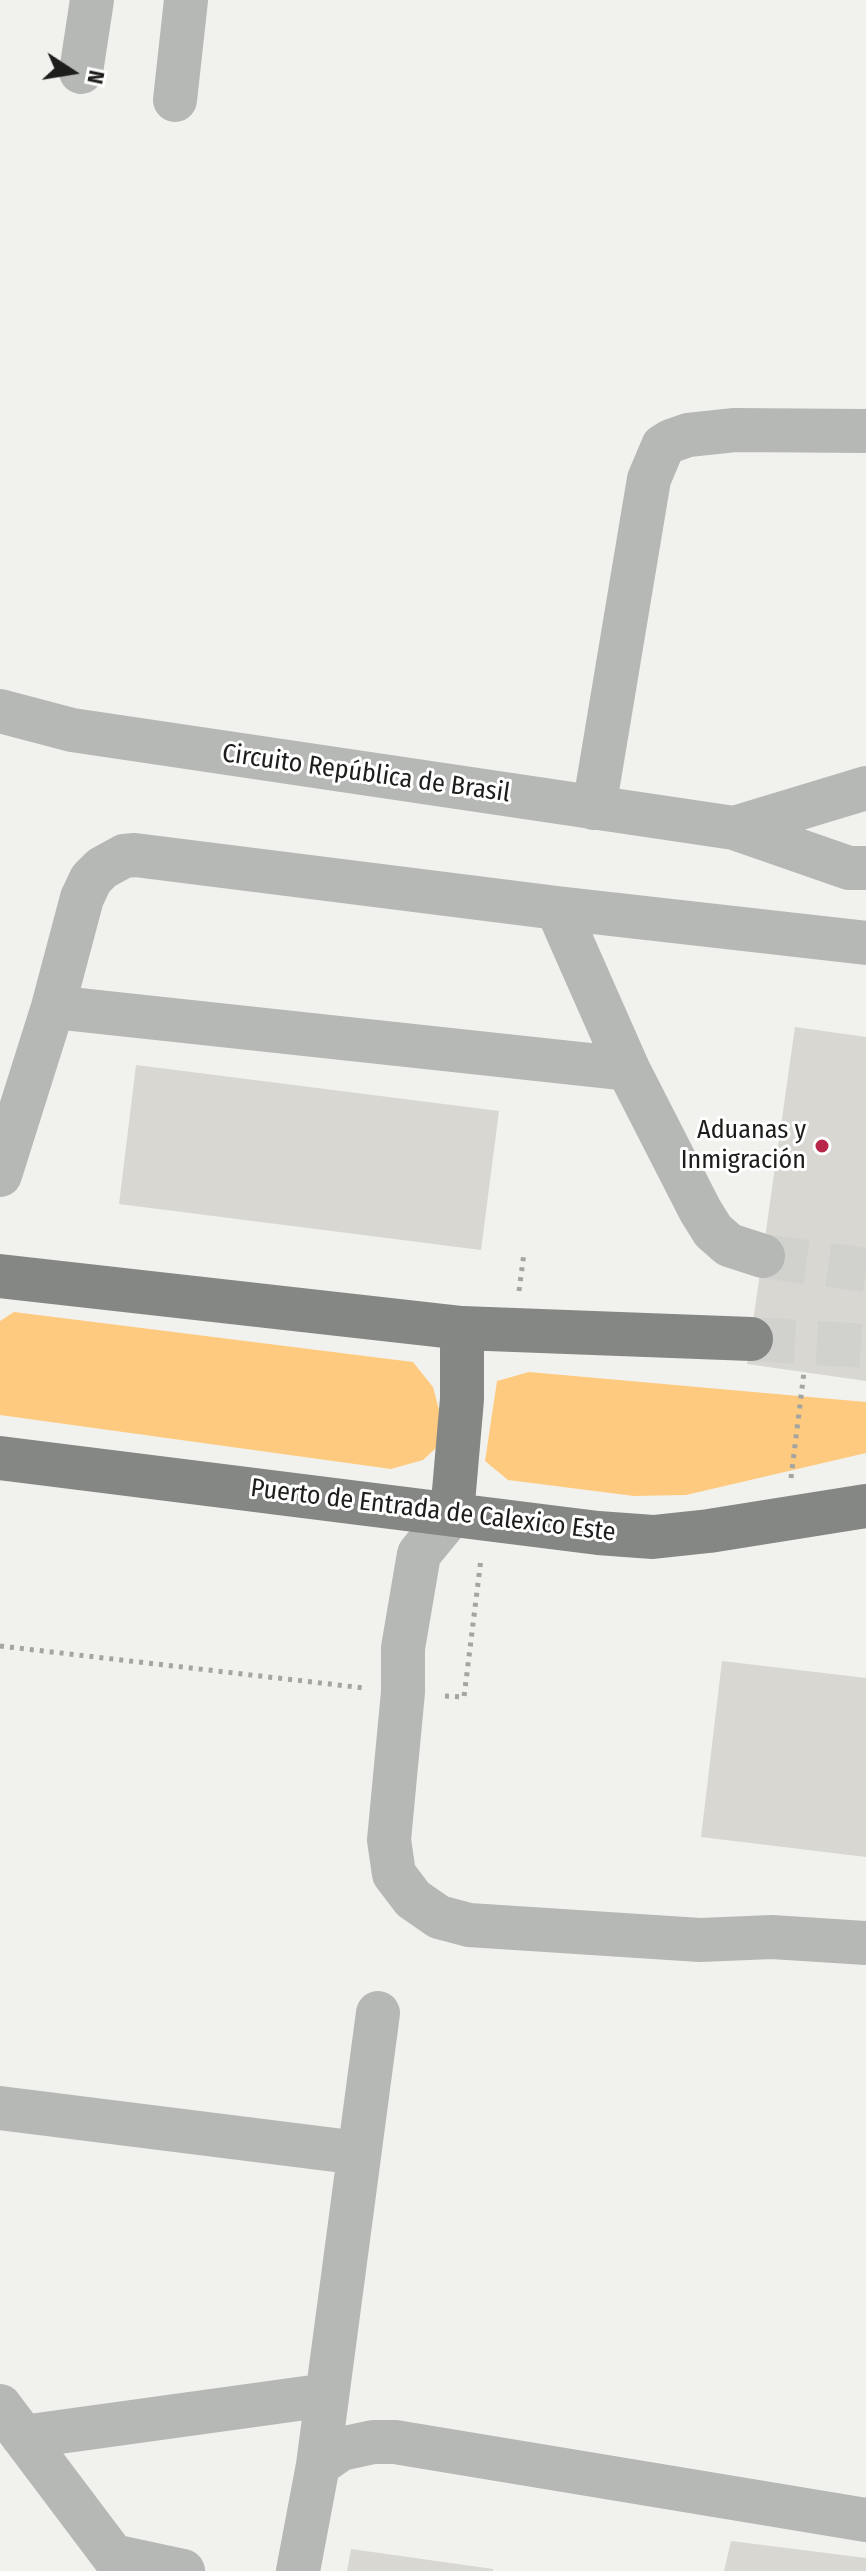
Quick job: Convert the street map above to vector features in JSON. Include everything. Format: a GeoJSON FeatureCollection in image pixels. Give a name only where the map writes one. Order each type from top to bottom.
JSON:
{"type":"FeatureCollection","features":[{"type":"Feature","properties":{"kind":"main road"},"geometry":{"type":"LineString","coordinates":[[0,1276],[462,1328],[751,1339]]}},
{"type":"Feature","properties":{"kind":"main road"},"geometry":{"type":"LineString","coordinates":[[452,1514],[462,1399],[462,1328]]}},
{"type":"Feature","properties":{"kind":"main road","name":"Puerto de Entrada de Calexico Este"},"geometry":{"type":"LineString","coordinates":[[0,1458],[598,1533],[653,1537],[866,1506]]}},
{"type":"Feature","properties":{"kind":"street"},"geometry":{"type":"LineString","coordinates":[[81,72],[92,0]]}},
{"type":"Feature","properties":{"kind":"street"},"geometry":{"type":"LineString","coordinates":[[175,100],[186,0]]}},
{"type":"Feature","properties":{"kind":"street"},"geometry":{"type":"LineString","coordinates":[[594,808],[649,479],[663,446],[688,435],[735,430],[866,431]]}},
{"type":"Feature","properties":{"kind":"street","name":"Circuito República de Brasil"},"geometry":{"type":"LineString","coordinates":[[0,711],[72,730],[734,828],[849,868],[866,868]]}},
{"type":"Feature","properties":{"kind":"street","name":"Circuito República de Brasil"},"geometry":{"type":"LineString","coordinates":[[734,828],[866,788]]}},
{"type":"Feature","properties":{"kind":"street"},"geometry":{"type":"LineString","coordinates":[[0,1175],[53,1007],[82,898],[91,879],[102,868],[124,856],[866,943]]}},
{"type":"Feature","properties":{"kind":"street"},"geometry":{"type":"LineString","coordinates":[[557,908],[628,1069],[713,1231],[729,1245],[763,1256]]}},
{"type":"Feature","properties":{"kind":"street"},"geometry":{"type":"LineString","coordinates":[[53,1007],[628,1069]]}},
{"type":"Feature","properties":{"kind":"street"},"geometry":{"type":"LineString","coordinates":[[452,1514],[419,1554],[403,1648],[403,1692],[389,1840],[394,1874],[413,1899],[439,1917],[469,1925],[700,1940],[772,1937],[866,1943]]}},
{"type":"Feature","properties":{"kind":"street"},"geometry":{"type":"LineString","coordinates":[[298,2571],[318,2465],[378,2013]]}},
{"type":"Feature","properties":{"kind":"street"},"geometry":{"type":"LineString","coordinates":[[0,2108],[359,2153]]}},
{"type":"Feature","properties":{"kind":"street"},"geometry":{"type":"LineString","coordinates":[[183,2571],[106,2564],[12,2422],[327,2395]]}},
{"type":"Feature","properties":{"kind":"street"},"geometry":{"type":"LineString","coordinates":[[318,2465],[341,2449],[373,2442],[395,2442],[866,2520]]}},
{"type":"Feature","properties":{"kind":"path"},"geometry":{"type":"LineString","coordinates":[[786,1518],[804,1372]]}},
{"type":"Feature","properties":{"kind":"path"},"geometry":{"type":"LineString","coordinates":[[0,1646],[464,1697],[480,1561]]}},
{"type":"Feature","properties":{"kind":"shaded area"},"geometry":{"type":"Polygon","coordinates":[[[14,1312],[413,1362],[433,1387],[442,1421],[437,1447],[423,1460],[391,1469],[0,1415],[0,1321],[14,1312]]]}},
{"type":"Feature","properties":{"kind":"shaded area"},"geometry":{"type":"Polygon","coordinates":[[[529,1372],[866,1402],[866,1453],[686,1495],[634,1496],[508,1480],[485,1461],[497,1381],[529,1372]]]}},
{"type":"Feature","properties":{"kind":"building","name":"Aduanas y Inmigración"},"geometry":{"type":"Polygon","coordinates":[[[795,1027],[866,1037],[866,1381],[747,1364],[795,1027]]]}},
{"type":"Feature","properties":{"kind":"building"},"geometry":{"type":"Polygon","coordinates":[[[136,1065],[499,1111],[481,1250],[119,1204],[136,1065]]]}},
{"type":"Feature","properties":{"kind":"building"},"geometry":{"type":"Polygon","coordinates":[[[722,1661],[866,1678],[866,1857],[701,1837],[722,1661]]]}},
{"type":"Feature","properties":{"kind":"building"},"geometry":{"type":"Polygon","coordinates":[[[731,2541],[866,2558],[866,2571],[724,2571],[731,2541]]]}},
{"type":"Feature","properties":{"kind":"building"},"geometry":{"type":"Polygon","coordinates":[[[351,2549],[493,2569],[493,2571],[347,2571],[351,2549]]]}},
{"type":"Feature","properties":{"kind":"tunnel"},"geometry":{"type":"LineString","coordinates":[[763,1256],[866,1270]]}},
{"type":"Feature","properties":{"kind":"tunnel"},"geometry":{"type":"LineString","coordinates":[[751,1339],[866,1346]]}},
{"type":"Feature","properties":{"kind":"place","name":"Aduanas y Inmigración"},"geometry":{"type":"Point","coordinates":[822,1146]}}]}
